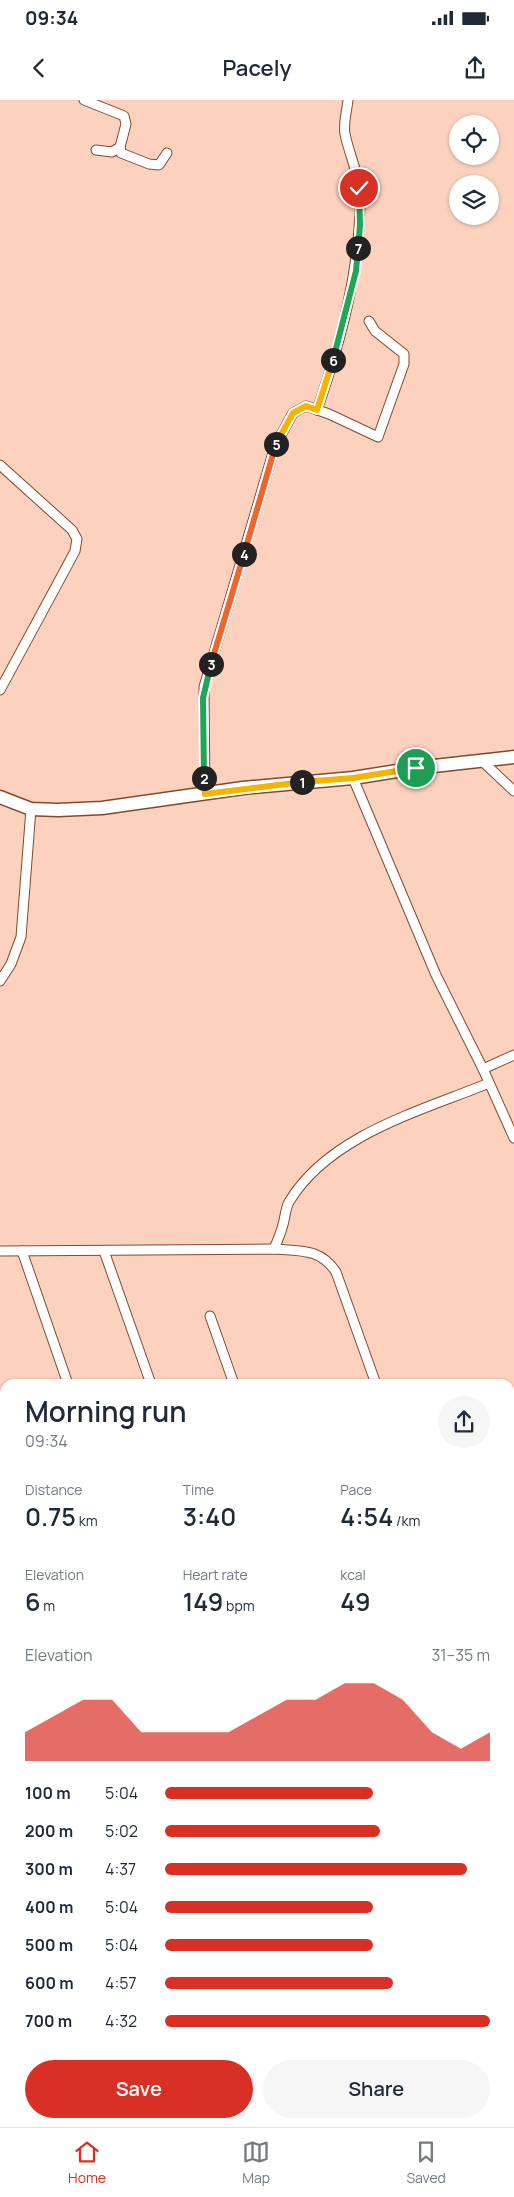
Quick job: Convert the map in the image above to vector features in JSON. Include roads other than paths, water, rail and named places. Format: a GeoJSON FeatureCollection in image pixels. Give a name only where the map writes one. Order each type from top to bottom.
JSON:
{"type":"FeatureCollection","features":[{"type":"Feature","properties":{"kind":"street"},"geometry":{"type":"LineString","coordinates":[[84,100],[124,116],[126,124],[120,147],[121,153],[149,164],[159,164],[166,153]]}},
{"type":"Feature","properties":{"kind":"street"},"geometry":{"type":"LineString","coordinates":[[317,410],[330,374],[356,271],[360,225],[359,188],[344,132],[348,100]]}},
{"type":"Feature","properties":{"kind":"street"},"geometry":{"type":"LineString","coordinates":[[96,150],[112,152],[120,147]]}},
{"type":"Feature","properties":{"kind":"street"},"geometry":{"type":"LineString","coordinates":[[205,794],[203,698],[213,655],[275,446],[293,413],[306,406],[378,437],[404,364],[404,354],[375,331],[370,321]]}},
{"type":"Feature","properties":{"kind":"street"},"geometry":{"type":"LineString","coordinates":[[0,465],[72,530],[77,539],[75,551],[0,690]]}},
{"type":"Feature","properties":{"kind":"street"},"geometry":{"type":"LineString","coordinates":[[0,797],[31,809],[102,808],[514,757]]}},
{"type":"Feature","properties":{"kind":"street"},"geometry":{"type":"LineString","coordinates":[[481,760],[514,791]]}},
{"type":"Feature","properties":{"kind":"street"},"geometry":{"type":"LineString","coordinates":[[353,778],[436,974],[483,1069],[514,1138]]}},
{"type":"Feature","properties":{"kind":"street"},"geometry":{"type":"LineString","coordinates":[[0,981],[11,964],[21,937],[31,809]]}},
{"type":"Feature","properties":{"kind":"street"},"geometry":{"type":"LineString","coordinates":[[483,1069],[514,1055]]}},
{"type":"Feature","properties":{"kind":"street"},"geometry":{"type":"LineString","coordinates":[[274,1249],[282,1229],[288,1204],[307,1179],[328,1160],[357,1138],[489,1083]]}},
{"type":"Feature","properties":{"kind":"street"},"geometry":{"type":"LineString","coordinates":[[0,1250],[274,1249],[319,1255],[329,1262],[336,1272],[374,1379]]}},
{"type":"Feature","properties":{"kind":"street"},"geometry":{"type":"LineString","coordinates":[[22,1251],[66,1379]]}},
{"type":"Feature","properties":{"kind":"street"},"geometry":{"type":"LineString","coordinates":[[104,1251],[149,1379]]}},
{"type":"Feature","properties":{"kind":"street"},"geometry":{"type":"LineString","coordinates":[[210,1316],[232,1379]]}}]}
